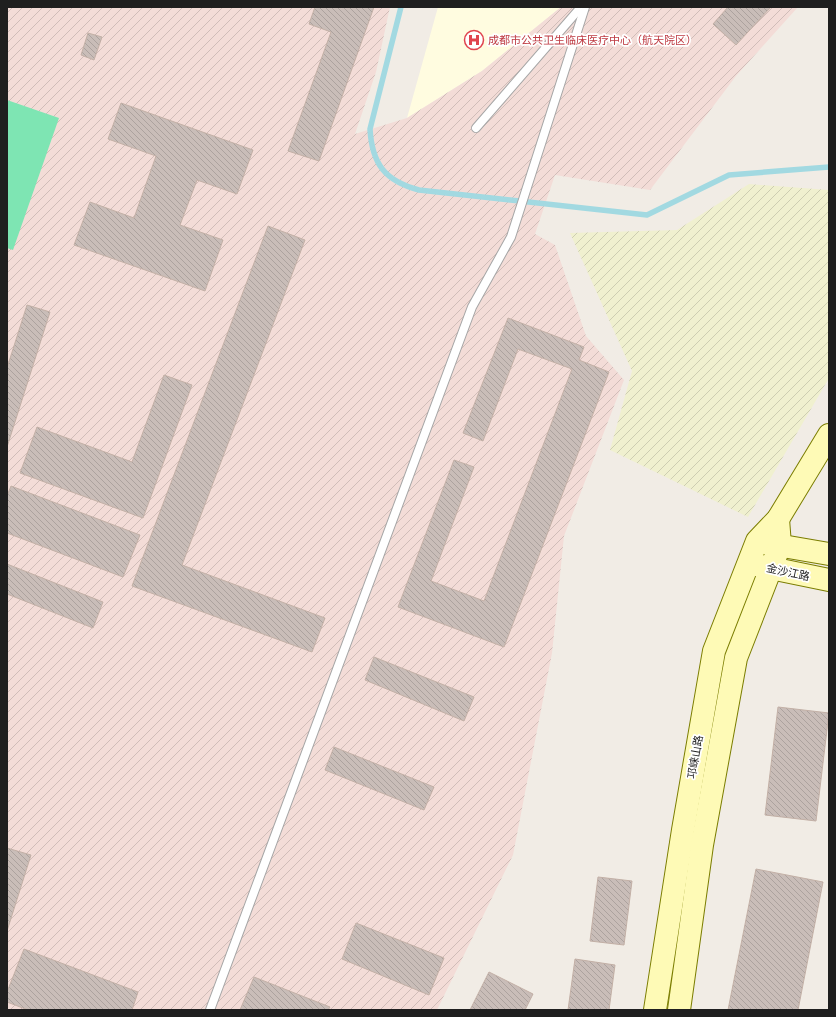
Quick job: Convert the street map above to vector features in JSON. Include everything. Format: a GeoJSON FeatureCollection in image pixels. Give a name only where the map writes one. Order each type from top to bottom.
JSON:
{"type":"FeatureCollection","features":[{"type":"Feature","properties":{"kind":"street","name":"邛崃山路"},"geometry":{"type":"LineString","coordinates":[[655,1010],[683,830],[714,651],[757,542],[778,519],[829,435]]}},
{"type":"Feature","properties":{"kind":"street","name":"邛崃山路"},"geometry":{"type":"LineString","coordinates":[[679,1010],[702,845],[736,658],[780,545],[778,519]]}},
{"type":"Feature","properties":{"kind":"street"},"geometry":{"type":"LineString","coordinates":[[757,542],[829,554]]}},
{"type":"Feature","properties":{"kind":"street","name":"金沙江路"},"geometry":{"type":"LineString","coordinates":[[748,563],[829,580]]}},
{"type":"Feature","properties":{"kind":"lane"},"geometry":{"type":"LineString","coordinates":[[476,128],[581,7]]}},
{"type":"Feature","properties":{"kind":"lane"},"geometry":{"type":"LineString","coordinates":[[210,1010],[472,307],[511,237],[585,7]]}},
{"type":"Feature","properties":{"kind":"shaded area"},"geometry":{"type":"Polygon","coordinates":[[[7,7],[390,7],[376,72],[355,134],[407,118],[482,71],[561,7],[798,7],[736,76],[650,190],[555,175],[535,234],[555,245],[586,336],[624,380],[564,536],[552,653],[513,855],[437,1010],[7,1010],[7,7]]]}},
{"type":"Feature","properties":{"kind":"shaded area","name":"成都市公共卫生临床医疗中心（航天院区）"},"geometry":{"type":"Polygon","coordinates":[[[438,7],[561,7],[482,71],[407,118],[438,7]]]}},
{"type":"Feature","properties":{"kind":"green space"},"geometry":{"type":"Polygon","coordinates":[[[7,100],[59,118],[13,250],[7,248],[7,100]]]}},
{"type":"Feature","properties":{"kind":"green space"},"geometry":{"type":"Polygon","coordinates":[[[749,184],[829,190],[829,378],[748,517],[610,450],[632,371],[570,233],[677,230],[749,184]]]}},
{"type":"Feature","properties":{"kind":"building"},"geometry":{"type":"Polygon","coordinates":[[[315,7],[374,7],[319,161],[288,151],[331,32],[309,24],[315,7]]]}},
{"type":"Feature","properties":{"kind":"building"},"geometry":{"type":"Polygon","coordinates":[[[728,7],[771,7],[736,45],[713,24],[728,7]]]}},
{"type":"Feature","properties":{"kind":"building"},"geometry":{"type":"Polygon","coordinates":[[[88,33],[102,37],[94,60],[81,55],[88,33]]]}},
{"type":"Feature","properties":{"kind":"building"},"geometry":{"type":"Polygon","coordinates":[[[121,103],[253,150],[237,194],[197,180],[180,225],[223,240],[205,291],[74,245],[90,202],[134,218],[156,156],[108,139],[121,103]]]}},
{"type":"Feature","properties":{"kind":"building"},"geometry":{"type":"Polygon","coordinates":[[[268,226],[305,240],[182,565],[325,618],[312,652],[132,586],[268,226]]]}},
{"type":"Feature","properties":{"kind":"building"},"geometry":{"type":"Polygon","coordinates":[[[27,305],[50,312],[7,447],[7,368],[27,305]]]}},
{"type":"Feature","properties":{"kind":"building"},"geometry":{"type":"Polygon","coordinates":[[[508,318],[584,347],[579,360],[609,372],[504,647],[398,607],[454,460],[474,467],[431,581],[484,601],[572,369],[518,349],[483,441],[463,433],[508,318]]]}},
{"type":"Feature","properties":{"kind":"building"},"geometry":{"type":"Polygon","coordinates":[[[164,375],[192,385],[143,518],[20,473],[37,427],[132,462],[164,375]]]}},
{"type":"Feature","properties":{"kind":"building"},"geometry":{"type":"Polygon","coordinates":[[[11,486],[140,535],[123,577],[7,533],[7,496],[11,486]]]}},
{"type":"Feature","properties":{"kind":"building"},"geometry":{"type":"Polygon","coordinates":[[[7,564],[103,602],[93,628],[7,594],[7,564]]]}},
{"type":"Feature","properties":{"kind":"building"},"geometry":{"type":"Polygon","coordinates":[[[374,657],[474,697],[464,721],[365,680],[374,657]]]}},
{"type":"Feature","properties":{"kind":"building"},"geometry":{"type":"Polygon","coordinates":[[[778,707],[829,713],[816,821],[765,815],[778,707]]]}},
{"type":"Feature","properties":{"kind":"building"},"geometry":{"type":"Polygon","coordinates":[[[334,747],[434,787],[424,810],[325,770],[334,747]]]}},
{"type":"Feature","properties":{"kind":"building"},"geometry":{"type":"Polygon","coordinates":[[[7,848],[31,855],[7,931],[7,848]]]}},
{"type":"Feature","properties":{"kind":"building"},"geometry":{"type":"Polygon","coordinates":[[[756,869],[823,882],[798,1010],[728,1010],[756,869]]]}},
{"type":"Feature","properties":{"kind":"building"},"geometry":{"type":"Polygon","coordinates":[[[598,877],[632,881],[624,945],[590,941],[598,877]]]}},
{"type":"Feature","properties":{"kind":"building"},"geometry":{"type":"Polygon","coordinates":[[[356,923],[444,958],[429,995],[342,959],[356,923]]]}},
{"type":"Feature","properties":{"kind":"building"},"geometry":{"type":"Polygon","coordinates":[[[24,949],[138,992],[132,1010],[28,1010],[7,1002],[7,992],[24,949]]]}},
{"type":"Feature","properties":{"kind":"building"},"geometry":{"type":"Polygon","coordinates":[[[575,959],[615,965],[609,1010],[568,1010],[575,959]]]}},
{"type":"Feature","properties":{"kind":"building"},"geometry":{"type":"Polygon","coordinates":[[[489,972],[533,994],[525,1010],[470,1010],[489,972]]]}},
{"type":"Feature","properties":{"kind":"building"},"geometry":{"type":"Polygon","coordinates":[[[254,977],[330,1007],[328,1010],[240,1010],[254,977]]]}},
{"type":"Feature","properties":{"kind":"waterway"},"geometry":{"type":"LineString","coordinates":[[401,7],[370,129],[374,152],[382,169],[397,182],[407,186],[419,190],[647,215],[729,175],[829,167]]}},
{"type":"Feature","properties":{"kind":"place","name":"成都市公共卫生临床医疗中心（航天院区）"},"geometry":{"type":"Point","coordinates":[474,40]}}]}
